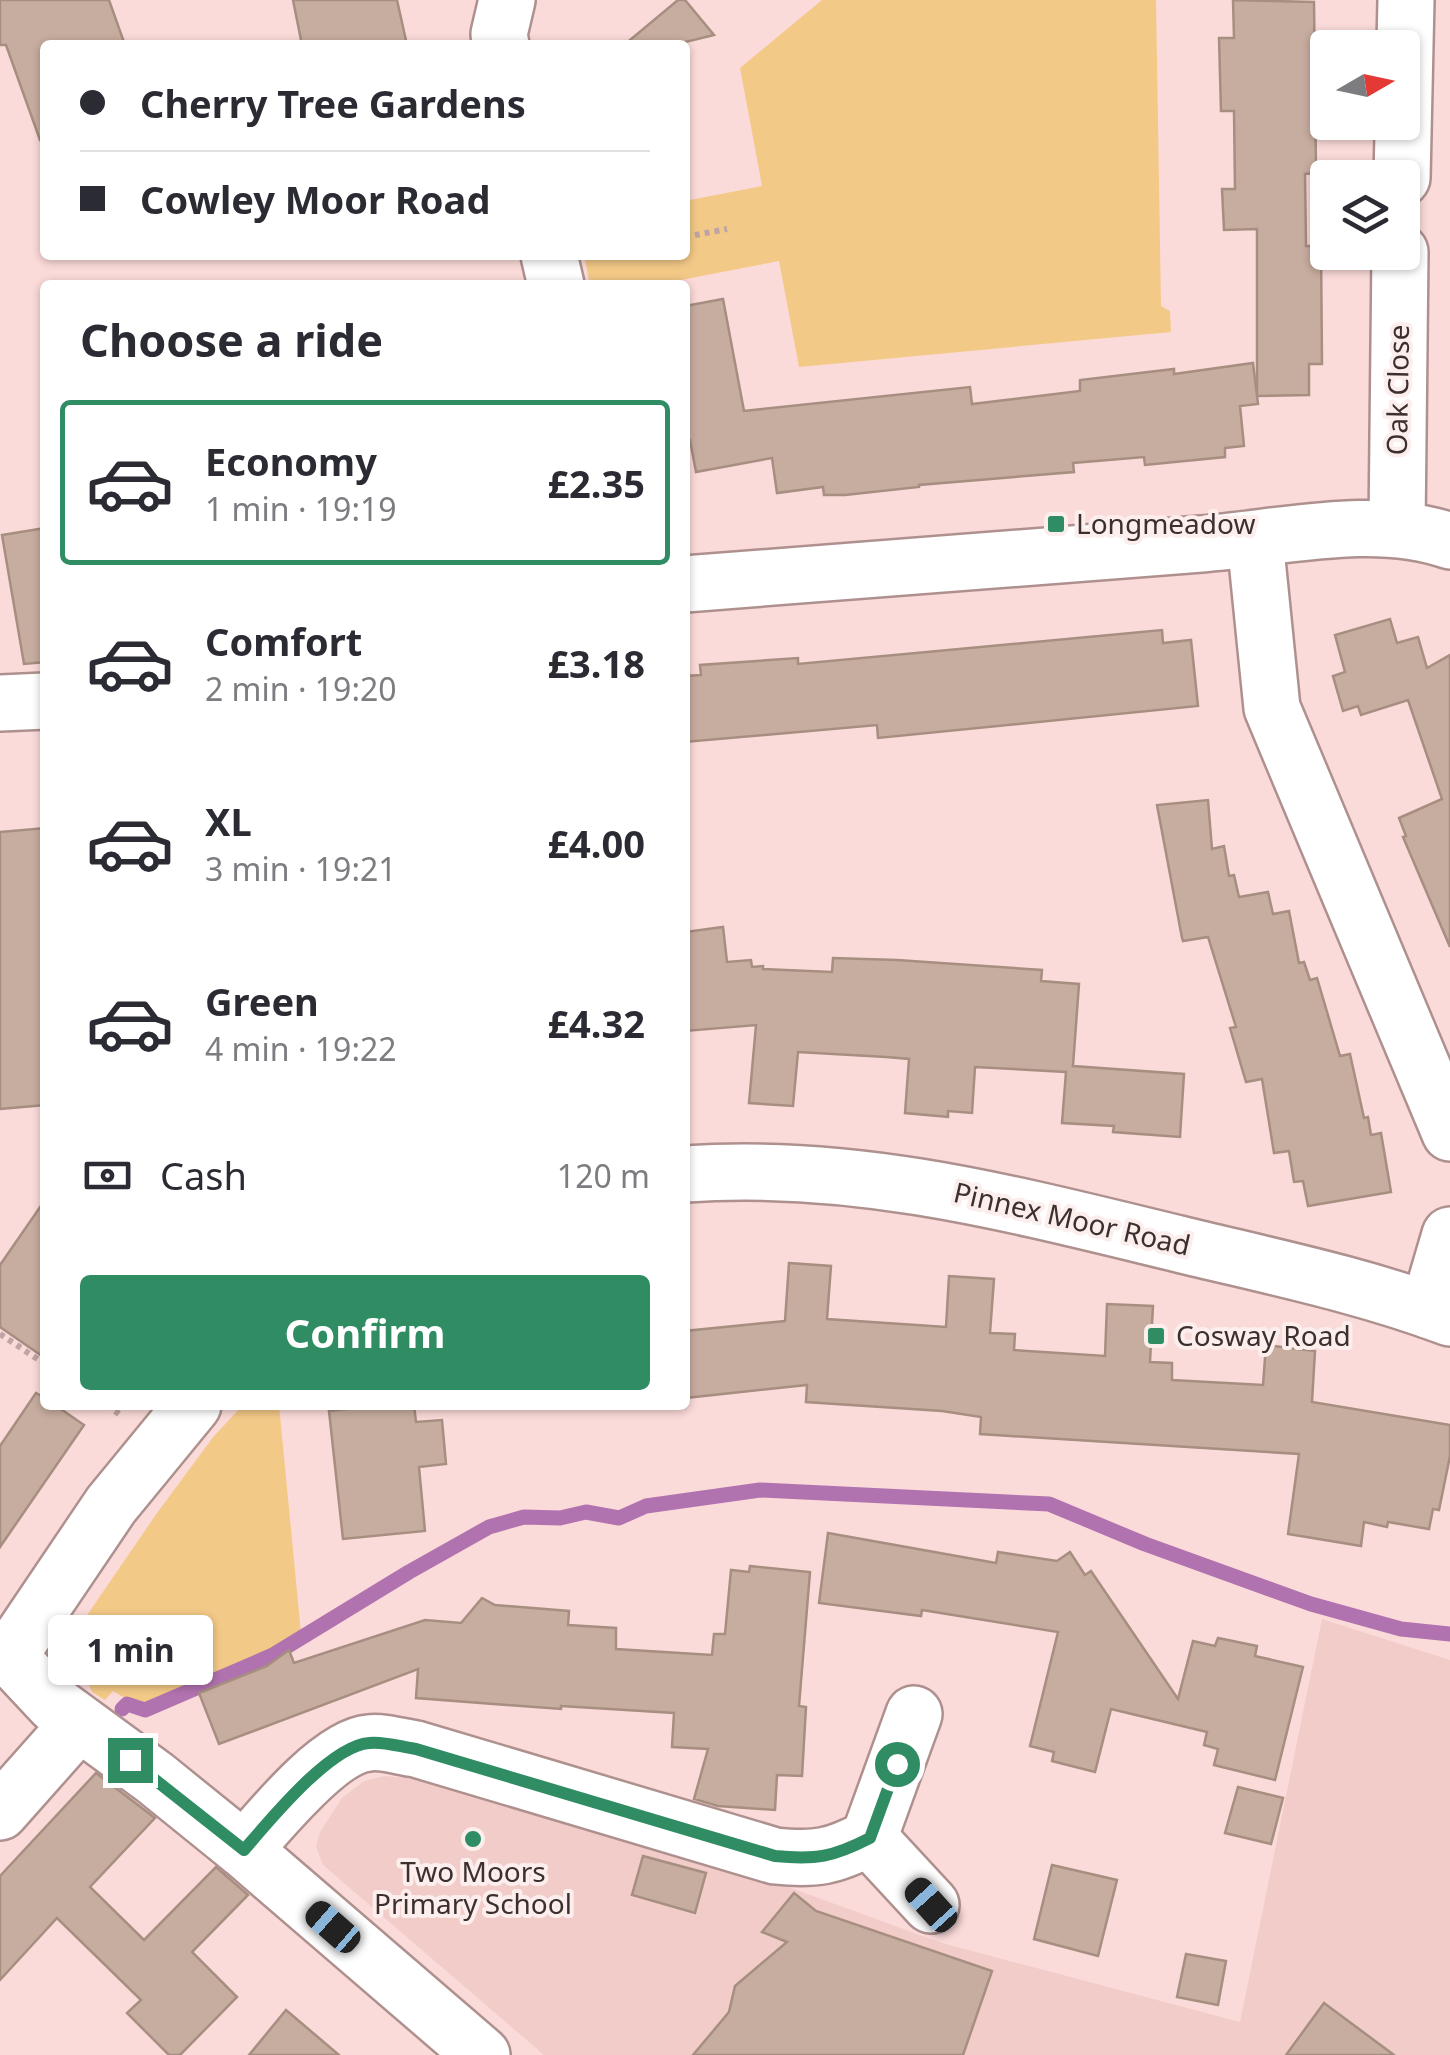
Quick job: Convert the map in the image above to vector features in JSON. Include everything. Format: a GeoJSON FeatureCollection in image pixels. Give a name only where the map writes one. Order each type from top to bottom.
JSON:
{"type":"FeatureCollection","features":[{"type":"Feature","properties":{"kind":"street"},"geometry":{"type":"LineString","coordinates":[[500,40],[508,0]]}},
{"type":"Feature","properties":{"kind":"street"},"geometry":{"type":"LineString","coordinates":[[1402,160],[1406,0]]}},
{"type":"Feature","properties":{"kind":"street","name":"Oak Close"},"geometry":{"type":"LineString","coordinates":[[1396,528],[1400,270]]}},
{"type":"Feature","properties":{"kind":"street"},"geometry":{"type":"LineString","coordinates":[[690,584],[1359,529],[1396,528],[1450,541]]}},
{"type":"Feature","properties":{"kind":"street"},"geometry":{"type":"LineString","coordinates":[[1255,540],[1272,708],[1450,1133]]}},
{"type":"Feature","properties":{"kind":"street"},"geometry":{"type":"LineString","coordinates":[[0,703],[40,702]]}},
{"type":"Feature","properties":{"kind":"street","name":"Pinnex Moor Road"},"geometry":{"type":"LineString","coordinates":[[690,1174],[797,1172],[870,1178],[955,1192],[1258,1264],[1439,1314]]}},
{"type":"Feature","properties":{"kind":"street"},"geometry":{"type":"LineString","coordinates":[[1439,1314],[1450,1235]]}},
{"type":"Feature","properties":{"kind":"street"},"geometry":{"type":"LineString","coordinates":[[190,1410],[111,1506],[4,1654],[54,1704],[244,1850],[482,2055]]}},
{"type":"Feature","properties":{"kind":"street"},"geometry":{"type":"LineString","coordinates":[[244,1850],[329,1760],[349,1747],[371,1742],[416,1749],[775,1856],[811,1860],[840,1853],[870,1838],[914,1714]]}},
{"type":"Feature","properties":{"kind":"street"},"geometry":{"type":"LineString","coordinates":[[0,1812],[79,1723]]}},
{"type":"Feature","properties":{"kind":"street"},"geometry":{"type":"LineString","coordinates":[[870,1838],[931,1905]]}},
{"type":"Feature","properties":{"kind":"path"},"geometry":{"type":"LineString","coordinates":[[690,237],[728,229]]}},
{"type":"Feature","properties":{"kind":"path"},"geometry":{"type":"LineString","coordinates":[[0,1334],[40,1361]]}},
{"type":"Feature","properties":{"kind":"shaded area"},"geometry":{"type":"Polygon","coordinates":[[[822,0],[1156,0],[1161,306],[1170,311],[1171,332],[799,367],[779,261],[681,280],[589,280],[585,260],[690,260],[690,200],[762,186],[740,68],[822,0]]]}},
{"type":"Feature","properties":{"kind":"shaded area"},"geometry":{"type":"Polygon","coordinates":[[[238,1410],[279,1410],[301,1633],[281,1647],[145,1704],[133,1703],[113,1691],[105,1700],[92,1692],[85,1676],[78,1651],[81,1624],[214,1436],[238,1410]]]}},
{"type":"Feature","properties":{"kind":"shaded area","name":"Two Moors Primary School"},"geometry":{"type":"Polygon","coordinates":[[[1322,1619],[1450,1660],[1450,2055],[544,2055],[323,1865],[316,1846],[320,1832],[342,1798],[364,1781],[384,1776],[427,1779],[791,1888],[942,1943],[1240,2022],[1322,1619]]]}},
{"type":"Feature","properties":{"kind":"building"},"geometry":{"type":"Polygon","coordinates":[[[0,0],[109,0],[123,40],[40,40],[40,140],[6,45],[0,45],[0,0]]]}},
{"type":"Feature","properties":{"kind":"building"},"geometry":{"type":"Polygon","coordinates":[[[293,0],[397,0],[406,40],[301,40],[293,0]]]}},
{"type":"Feature","properties":{"kind":"building"},"geometry":{"type":"Polygon","coordinates":[[[678,0],[685,0],[714,35],[690,41],[630,40],[678,0]]]}},
{"type":"Feature","properties":{"kind":"building"},"geometry":{"type":"Polygon","coordinates":[[[1233,0],[1314,2],[1314,30],[1310,30],[1310,140],[1316,140],[1316,160],[1310,160],[1310,174],[1305,174],[1306,246],[1310,246],[1310,270],[1321,270],[1322,364],[1309,364],[1309,395],[1257,396],[1257,229],[1224,230],[1222,189],[1235,189],[1234,111],[1221,111],[1219,38],[1234,38],[1233,0]]]}},
{"type":"Feature","properties":{"kind":"building"},"geometry":{"type":"Polygon","coordinates":[[[723,299],[744,411],[970,387],[972,404],[1080,391],[1080,380],[1174,369],[1174,374],[1253,363],[1258,404],[1240,406],[1244,446],[1225,448],[1225,457],[1145,465],[1144,457],[1073,463],[1074,472],[845,495],[824,495],[823,487],[777,493],[772,458],[696,472],[690,440],[690,305],[723,299]]]}},
{"type":"Feature","properties":{"kind":"building"},"geometry":{"type":"Polygon","coordinates":[[[40,529],[40,662],[24,664],[2,535],[40,529]]]}},
{"type":"Feature","properties":{"kind":"building"},"geometry":{"type":"Polygon","coordinates":[[[1390,619],[1397,643],[1418,637],[1427,668],[1450,655],[1450,947],[1403,837],[1406,836],[1399,818],[1442,799],[1408,700],[1361,715],[1358,706],[1343,711],[1333,676],[1345,672],[1335,635],[1390,619]]]}},
{"type":"Feature","properties":{"kind":"building"},"geometry":{"type":"Polygon","coordinates":[[[1162,630],[1163,643],[1191,640],[1198,706],[878,738],[877,725],[690,742],[690,676],[701,675],[700,665],[798,658],[798,664],[1162,630]]]}},
{"type":"Feature","properties":{"kind":"building"},"geometry":{"type":"Polygon","coordinates":[[[1208,800],[1212,849],[1224,846],[1229,876],[1234,875],[1239,897],[1268,892],[1273,914],[1289,911],[1299,963],[1304,962],[1310,980],[1317,978],[1340,1056],[1350,1054],[1371,1135],[1381,1133],[1391,1192],[1308,1206],[1303,1181],[1294,1182],[1289,1151],[1274,1153],[1262,1079],[1246,1082],[1230,1028],[1236,1027],[1208,937],[1183,941],[1157,805],[1208,800]]]}},
{"type":"Feature","properties":{"kind":"building"},"geometry":{"type":"Polygon","coordinates":[[[40,828],[40,1105],[0,1109],[0,832],[40,828]]]}},
{"type":"Feature","properties":{"kind":"building"},"geometry":{"type":"Polygon","coordinates":[[[723,927],[727,962],[751,960],[752,967],[763,969],[832,972],[833,958],[897,960],[1042,970],[1041,981],[1079,984],[1073,1066],[1184,1074],[1180,1137],[1113,1132],[1114,1126],[1062,1123],[1066,1072],[975,1067],[972,1113],[948,1111],[948,1117],[905,1113],[909,1059],[886,1057],[798,1052],[793,1106],[749,1103],[756,1025],[690,1031],[690,931],[723,927]]]}},
{"type":"Feature","properties":{"kind":"building"},"geometry":{"type":"Polygon","coordinates":[[[40,1207],[40,1355],[0,1327],[0,1265],[40,1207]]]}},
{"type":"Feature","properties":{"kind":"building"},"geometry":{"type":"Polygon","coordinates":[[[789,1263],[831,1266],[827,1319],[946,1327],[949,1276],[994,1279],[990,1333],[1015,1334],[1014,1350],[1105,1356],[1107,1304],[1153,1306],[1150,1362],[1172,1363],[1172,1380],[1263,1385],[1266,1345],[1315,1351],[1312,1402],[1450,1425],[1450,1456],[1439,1510],[1433,1509],[1429,1529],[1364,1522],[1361,1546],[1288,1534],[1299,1454],[980,1434],[981,1417],[806,1402],[807,1385],[690,1397],[690,1330],[785,1321],[789,1263]]]}},
{"type":"Feature","properties":{"kind":"building"},"geometry":{"type":"Polygon","coordinates":[[[36,1393],[40,1395],[40,1410],[62,1410],[84,1425],[0,1547],[0,1446],[36,1393]]]}},
{"type":"Feature","properties":{"kind":"building"},"geometry":{"type":"Polygon","coordinates":[[[415,1410],[416,1422],[442,1420],[446,1464],[419,1467],[425,1531],[343,1539],[329,1411],[415,1410]]]}},
{"type":"Feature","properties":{"kind":"building"},"geometry":{"type":"Polygon","coordinates":[[[828,1533],[996,1563],[998,1552],[1057,1561],[1070,1552],[1085,1575],[1091,1571],[1178,1699],[1193,1641],[1215,1646],[1218,1638],[1257,1646],[1255,1656],[1303,1667],[1275,1780],[1214,1765],[1218,1749],[1204,1745],[1207,1732],[1111,1709],[1095,1772],[1052,1761],[1054,1752],[1030,1746],[1058,1632],[922,1610],[921,1616],[819,1603],[828,1533]]]}},
{"type":"Feature","properties":{"kind":"building"},"geometry":{"type":"Polygon","coordinates":[[[750,1566],[810,1572],[799,1706],[806,1707],[802,1776],[777,1775],[775,1810],[718,1806],[694,1799],[708,1749],[672,1747],[674,1713],[416,1698],[418,1669],[219,1744],[199,1693],[267,1666],[289,1650],[294,1663],[425,1620],[461,1623],[482,1598],[495,1605],[569,1611],[568,1625],[616,1628],[616,1649],[712,1655],[714,1634],[725,1634],[731,1570],[749,1572],[750,1566]]]}},
{"type":"Feature","properties":{"kind":"building"},"geometry":{"type":"Polygon","coordinates":[[[96,1773],[155,1818],[90,1887],[144,1940],[216,1867],[248,1895],[192,1952],[237,1997],[180,2055],[169,2055],[127,2013],[141,2000],[57,1918],[0,1980],[0,1876],[96,1773]]]}},
{"type":"Feature","properties":{"kind":"building"},"geometry":{"type":"Polygon","coordinates":[[[1238,1787],[1283,1798],[1271,1844],[1225,1833],[1238,1787]]]}},
{"type":"Feature","properties":{"kind":"building"},"geometry":{"type":"Polygon","coordinates":[[[643,1856],[706,1873],[695,1913],[632,1895],[643,1856]]]}},
{"type":"Feature","properties":{"kind":"building"},"geometry":{"type":"Polygon","coordinates":[[[1052,1865],[1117,1880],[1098,1956],[1034,1939],[1052,1865]]]}},
{"type":"Feature","properties":{"kind":"building"},"geometry":{"type":"Polygon","coordinates":[[[794,1893],[816,1911],[992,1971],[963,2055],[693,2055],[729,2012],[735,1986],[787,1942],[762,1932],[794,1893]]]}},
{"type":"Feature","properties":{"kind":"building"},"geometry":{"type":"Polygon","coordinates":[[[1186,1954],[1226,1961],[1218,2005],[1177,1997],[1186,1954]]]}},
{"type":"Feature","properties":{"kind":"building"},"geometry":{"type":"Polygon","coordinates":[[[1324,2003],[1394,2055],[1286,2055],[1324,2003]]]}},
{"type":"Feature","properties":{"kind":"building"},"geometry":{"type":"Polygon","coordinates":[[[286,2010],[339,2055],[249,2055],[286,2010]]]}},
{"type":"Feature","properties":{"kind":"waterway"},"geometry":{"type":"LineString","coordinates":[[122,1709],[127,1704],[145,1710],[273,1655],[489,1527],[524,1517],[560,1518],[586,1512],[619,1518],[646,1506],[760,1490],[1049,1504],[1145,1544],[1311,1604],[1401,1629],[1450,1634]]}},
{"type":"Feature","properties":{"kind":"place","name":"Longmeadow"},"geometry":{"type":"Point","coordinates":[1056,524]}},
{"type":"Feature","properties":{"kind":"place","name":"Cosway Road"},"geometry":{"type":"Point","coordinates":[1156,1336]}},
{"type":"Feature","properties":{"kind":"place","name":"Two Moors Primary School"},"geometry":{"type":"Point","coordinates":[473,1839]}},
{"type":"Feature","properties":{"kind":"route"},"geometry":{"type":"LineString","coordinates":[[130,1760],[244,1850],[329,1760],[349,1747],[371,1742],[416,1749],[775,1856],[811,1860],[840,1853],[870,1838],[897,1764]]}}]}
